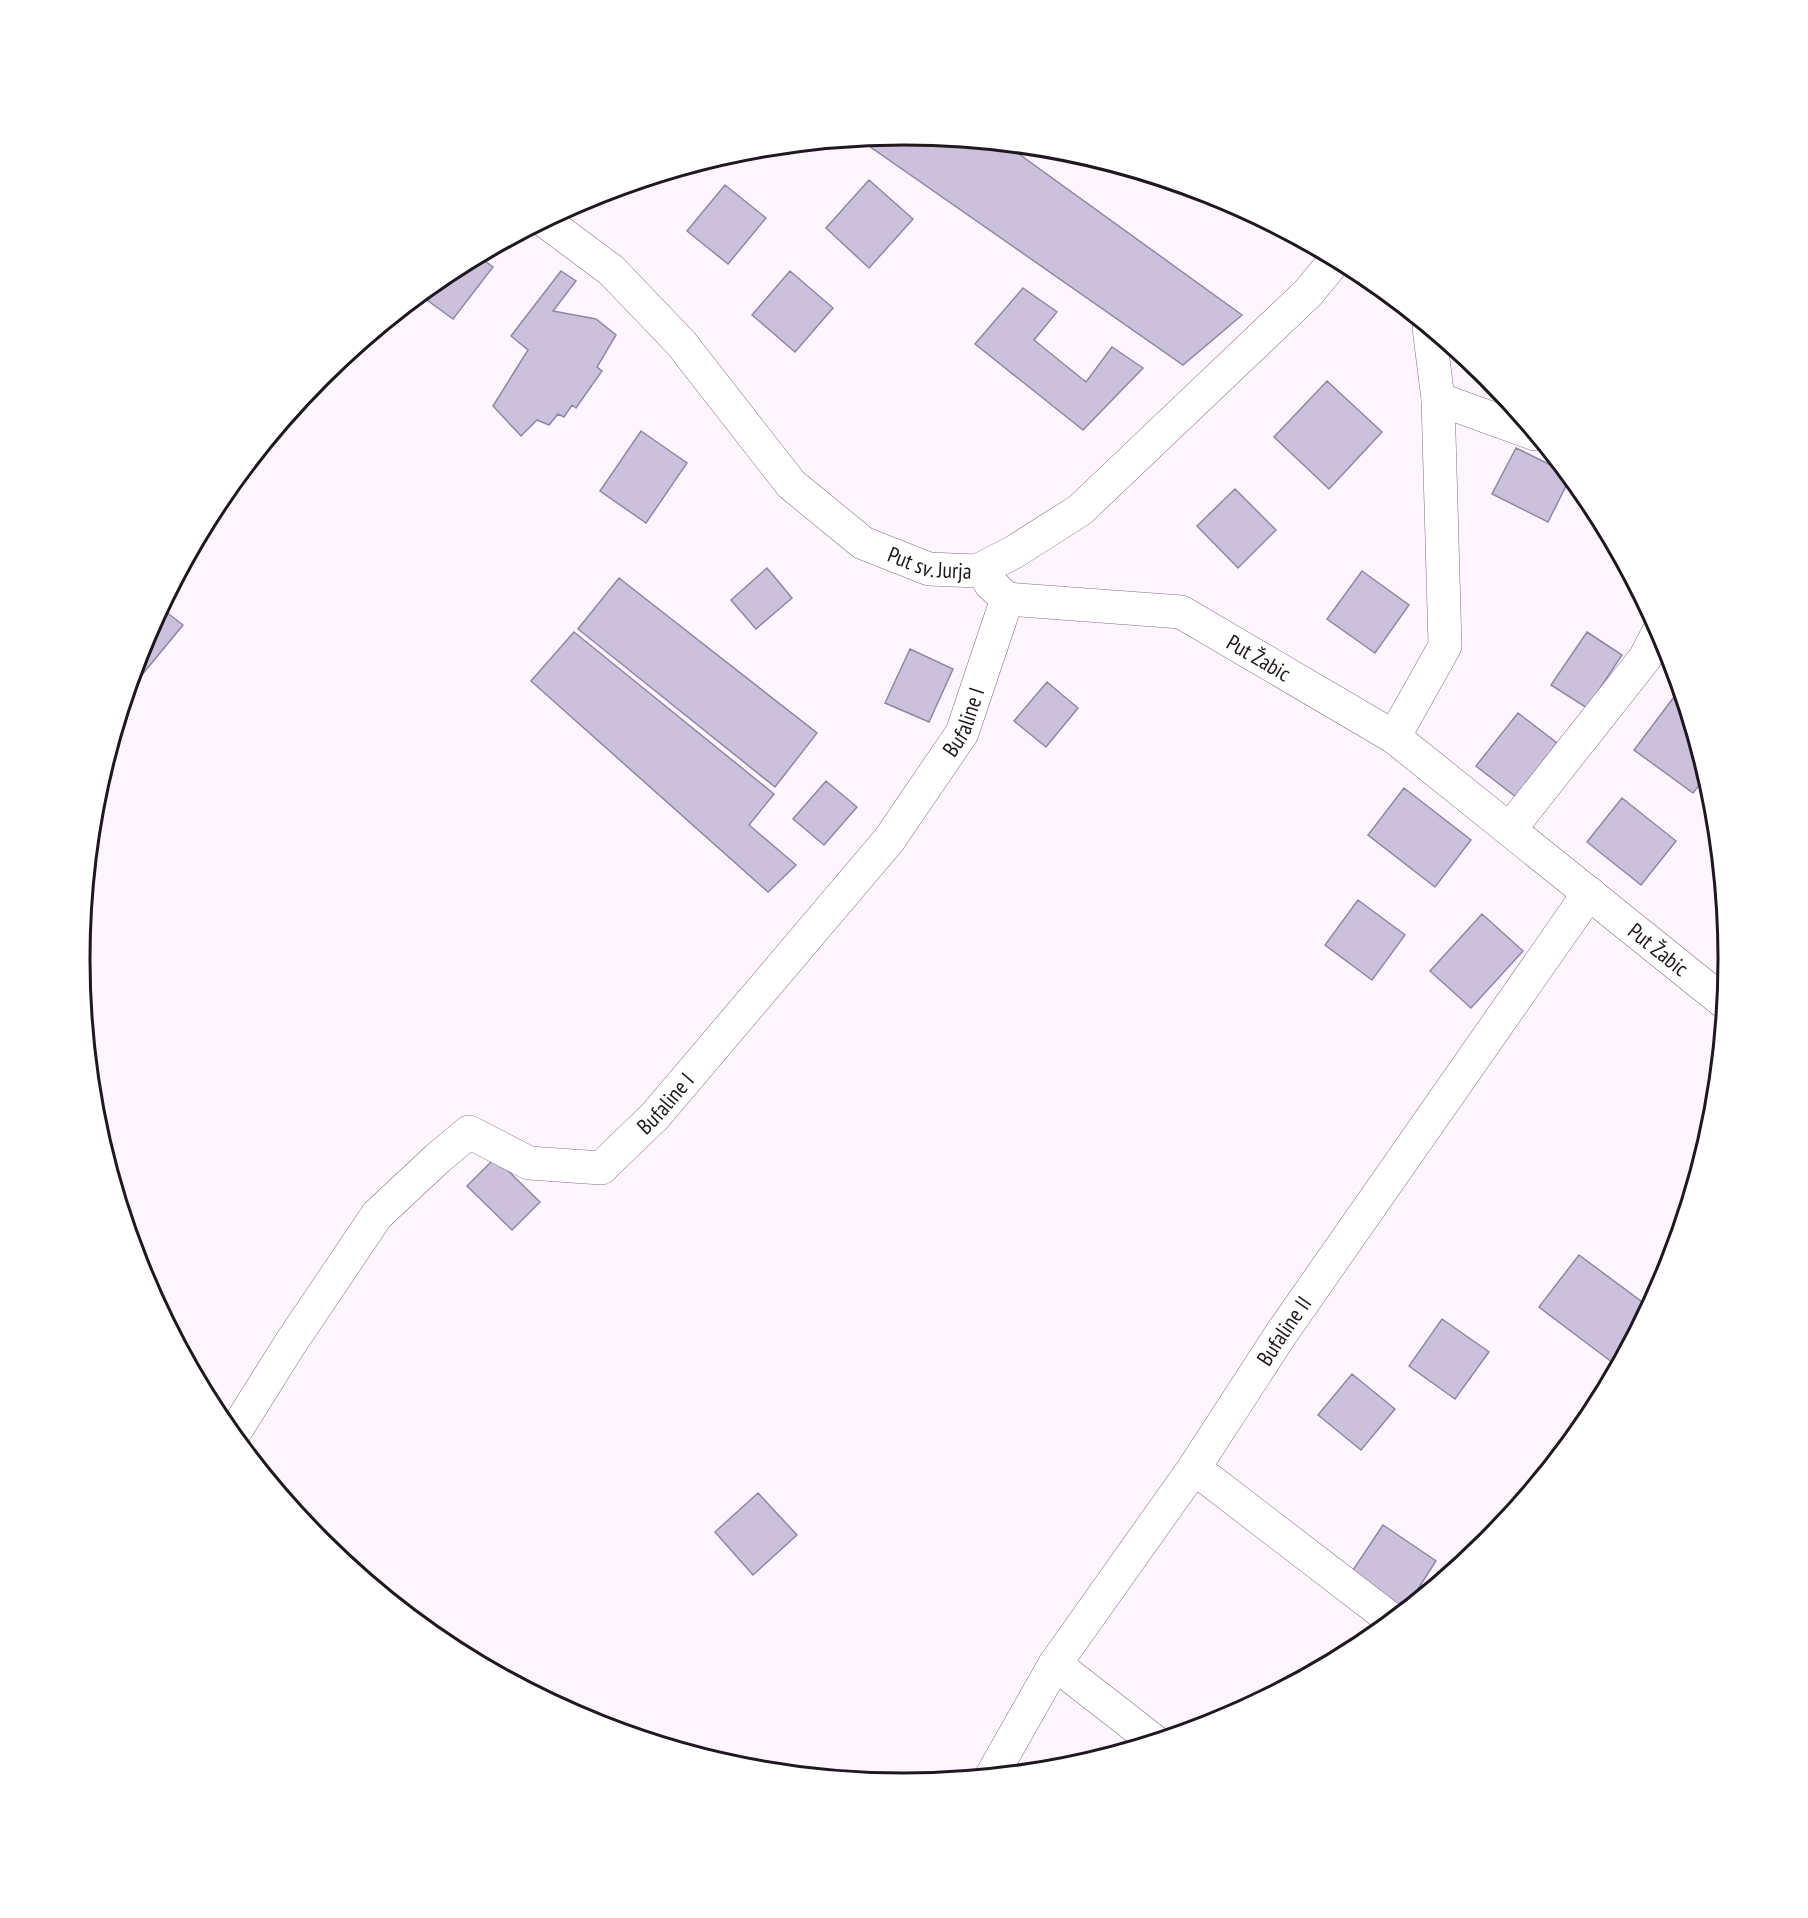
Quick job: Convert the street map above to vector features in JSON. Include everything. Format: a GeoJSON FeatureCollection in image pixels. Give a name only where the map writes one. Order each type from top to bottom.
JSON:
{"type":"FeatureCollection","features":[{"type":"Feature","properties":{"kind":"street","name":"Put sv. Jurja"},"geometry":{"type":"LineString","coordinates":[[551,226],[611,270],[681,343],[791,484],[863,543],[929,569],[977,571],[1014,552],[1080,510],[1308,294],[1330,266]]}},
{"type":"Feature","properties":{"kind":"street"},"geometry":{"type":"LineString","coordinates":[[1394,736],[1445,646],[1438,399],[1430,338]]}},
{"type":"Feature","properties":{"kind":"street"},"geometry":{"type":"LineString","coordinates":[[1438,399],[1522,429]]}},
{"type":"Feature","properties":{"kind":"street"},"geometry":{"type":"LineString","coordinates":[[977,571],[1007,598]]}},
{"type":"Feature","properties":{"kind":"street","name":"Put Žabic"},"geometry":{"type":"LineString","coordinates":[[1007,598],[1180,612],[1394,736],[1717,996]]}},
{"type":"Feature","properties":{"kind":"street","name":"Bufaline I"},"geometry":{"type":"LineString","coordinates":[[238,1427],[290,1344],[377,1215],[469,1132],[530,1162],[601,1168],[655,1116],[889,840],[962,734],[1007,598]]}},
{"type":"Feature","properties":{"kind":"street"},"geometry":{"type":"LineString","coordinates":[[1510,830],[1645,658],[1654,642]]}},
{"type":"Feature","properties":{"kind":"street","name":"Bufaline II"},"geometry":{"type":"LineString","coordinates":[[996,1767],[1055,1664],[1194,1468],[1288,1325],[1589,893]]}},
{"type":"Feature","properties":{"kind":"street"},"geometry":{"type":"LineString","coordinates":[[1194,1468],[1386,1615]]}},
{"type":"Feature","properties":{"kind":"street"},"geometry":{"type":"LineString","coordinates":[[1055,1664],[1147,1736]]}},
{"type":"Feature","properties":{"kind":"building"},"geometry":{"type":"Polygon","coordinates":[[[869,146],[957,147],[1018,153],[1242,315],[1183,365],[869,146]]]}},
{"type":"Feature","properties":{"kind":"building"},"geometry":{"type":"Polygon","coordinates":[[[869,180],[913,219],[869,268],[826,228],[869,180]]]}},
{"type":"Feature","properties":{"kind":"building"},"geometry":{"type":"Polygon","coordinates":[[[725,185],[766,218],[728,264],[687,231],[725,185]]]}},
{"type":"Feature","properties":{"kind":"building"},"geometry":{"type":"Polygon","coordinates":[[[485,261],[493,267],[453,319],[427,300],[485,261]]]}},
{"type":"Feature","properties":{"kind":"building"},"geometry":{"type":"Polygon","coordinates":[[[561,271],[576,281],[553,311],[596,319],[616,335],[597,367],[602,371],[576,408],[572,405],[564,417],[558,414],[549,425],[537,420],[521,436],[493,406],[528,350],[511,336],[561,271]]]}},
{"type":"Feature","properties":{"kind":"building"},"geometry":{"type":"Polygon","coordinates":[[[790,271],[833,308],[795,352],[752,315],[790,271]]]}},
{"type":"Feature","properties":{"kind":"building"},"geometry":{"type":"Polygon","coordinates":[[[1023,288],[1057,312],[1034,340],[1086,382],[1112,347],[1143,368],[1083,430],[975,344],[1023,288]]]}},
{"type":"Feature","properties":{"kind":"building"},"geometry":{"type":"Polygon","coordinates":[[[1327,381],[1382,432],[1329,489],[1274,437],[1327,381]]]}},
{"type":"Feature","properties":{"kind":"building"},"geometry":{"type":"Polygon","coordinates":[[[641,431],[687,463],[646,523],[600,491],[641,431]]]}},
{"type":"Feature","properties":{"kind":"building"},"geometry":{"type":"Polygon","coordinates":[[[1516,448],[1552,466],[1566,486],[1548,522],[1492,494],[1516,448]]]}},
{"type":"Feature","properties":{"kind":"building"},"geometry":{"type":"Polygon","coordinates":[[[1235,489],[1276,530],[1238,568],[1197,526],[1235,489]]]}},
{"type":"Feature","properties":{"kind":"building"},"geometry":{"type":"Polygon","coordinates":[[[767,568],[792,598],[756,629],[731,600],[767,568]]]}},
{"type":"Feature","properties":{"kind":"building"},"geometry":{"type":"Polygon","coordinates":[[[1362,571],[1409,605],[1375,653],[1327,619],[1362,571]]]}},
{"type":"Feature","properties":{"kind":"building"},"geometry":{"type":"Polygon","coordinates":[[[619,578],[817,733],[775,787],[578,629],[619,578]]]}},
{"type":"Feature","properties":{"kind":"building"},"geometry":{"type":"Polygon","coordinates":[[[168,613],[183,625],[141,676],[168,613]]]}},
{"type":"Feature","properties":{"kind":"building"},"geometry":{"type":"Polygon","coordinates":[[[574,632],[774,794],[749,825],[796,865],[768,892],[531,681],[574,632]]]}},
{"type":"Feature","properties":{"kind":"building"},"geometry":{"type":"Polygon","coordinates":[[[1587,632],[1622,655],[1587,708],[1551,685],[1587,632]]]}},
{"type":"Feature","properties":{"kind":"building"},"geometry":{"type":"Polygon","coordinates":[[[910,649],[953,669],[929,722],[885,703],[910,649]]]}},
{"type":"Feature","properties":{"kind":"building"},"geometry":{"type":"Polygon","coordinates":[[[1047,682],[1078,708],[1046,747],[1014,721],[1047,682]]]}},
{"type":"Feature","properties":{"kind":"building"},"geometry":{"type":"Polygon","coordinates":[[[1675,696],[1699,786],[1693,793],[1634,750],[1675,696]]]}},
{"type":"Feature","properties":{"kind":"building"},"geometry":{"type":"Polygon","coordinates":[[[1518,713],[1557,743],[1516,797],[1476,766],[1518,713]]]}},
{"type":"Feature","properties":{"kind":"building"},"geometry":{"type":"Polygon","coordinates":[[[826,781],[857,807],[824,845],[793,819],[826,781]]]}},
{"type":"Feature","properties":{"kind":"building"},"geometry":{"type":"Polygon","coordinates":[[[1404,788],[1471,840],[1435,887],[1368,835],[1404,788]]]}},
{"type":"Feature","properties":{"kind":"building"},"geometry":{"type":"Polygon","coordinates":[[[1622,798],[1676,841],[1641,885],[1587,842],[1622,798]]]}},
{"type":"Feature","properties":{"kind":"building"},"geometry":{"type":"Polygon","coordinates":[[[1358,900],[1405,935],[1372,980],[1325,945],[1358,900]]]}},
{"type":"Feature","properties":{"kind":"building"},"geometry":{"type":"Polygon","coordinates":[[[1482,914],[1523,951],[1471,1008],[1430,971],[1482,914]]]}},
{"type":"Feature","properties":{"kind":"building"},"geometry":{"type":"Polygon","coordinates":[[[495,1158],[540,1202],[512,1230],[467,1186],[495,1158]]]}},
{"type":"Feature","properties":{"kind":"building"},"geometry":{"type":"Polygon","coordinates":[[[1579,1255],[1642,1302],[1611,1362],[1539,1307],[1579,1255]]]}},
{"type":"Feature","properties":{"kind":"building"},"geometry":{"type":"Polygon","coordinates":[[[1442,1319],[1489,1352],[1455,1399],[1409,1366],[1442,1319]]]}},
{"type":"Feature","properties":{"kind":"building"},"geometry":{"type":"Polygon","coordinates":[[[1352,1374],[1395,1409],[1361,1450],[1318,1415],[1352,1374]]]}},
{"type":"Feature","properties":{"kind":"building"},"geometry":{"type":"Polygon","coordinates":[[[758,1493],[797,1535],[753,1575],[715,1532],[758,1493]]]}},
{"type":"Feature","properties":{"kind":"building"},"geometry":{"type":"Polygon","coordinates":[[[1383,1525],[1436,1561],[1416,1591],[1400,1605],[1351,1573],[1383,1525]]]}}]}
